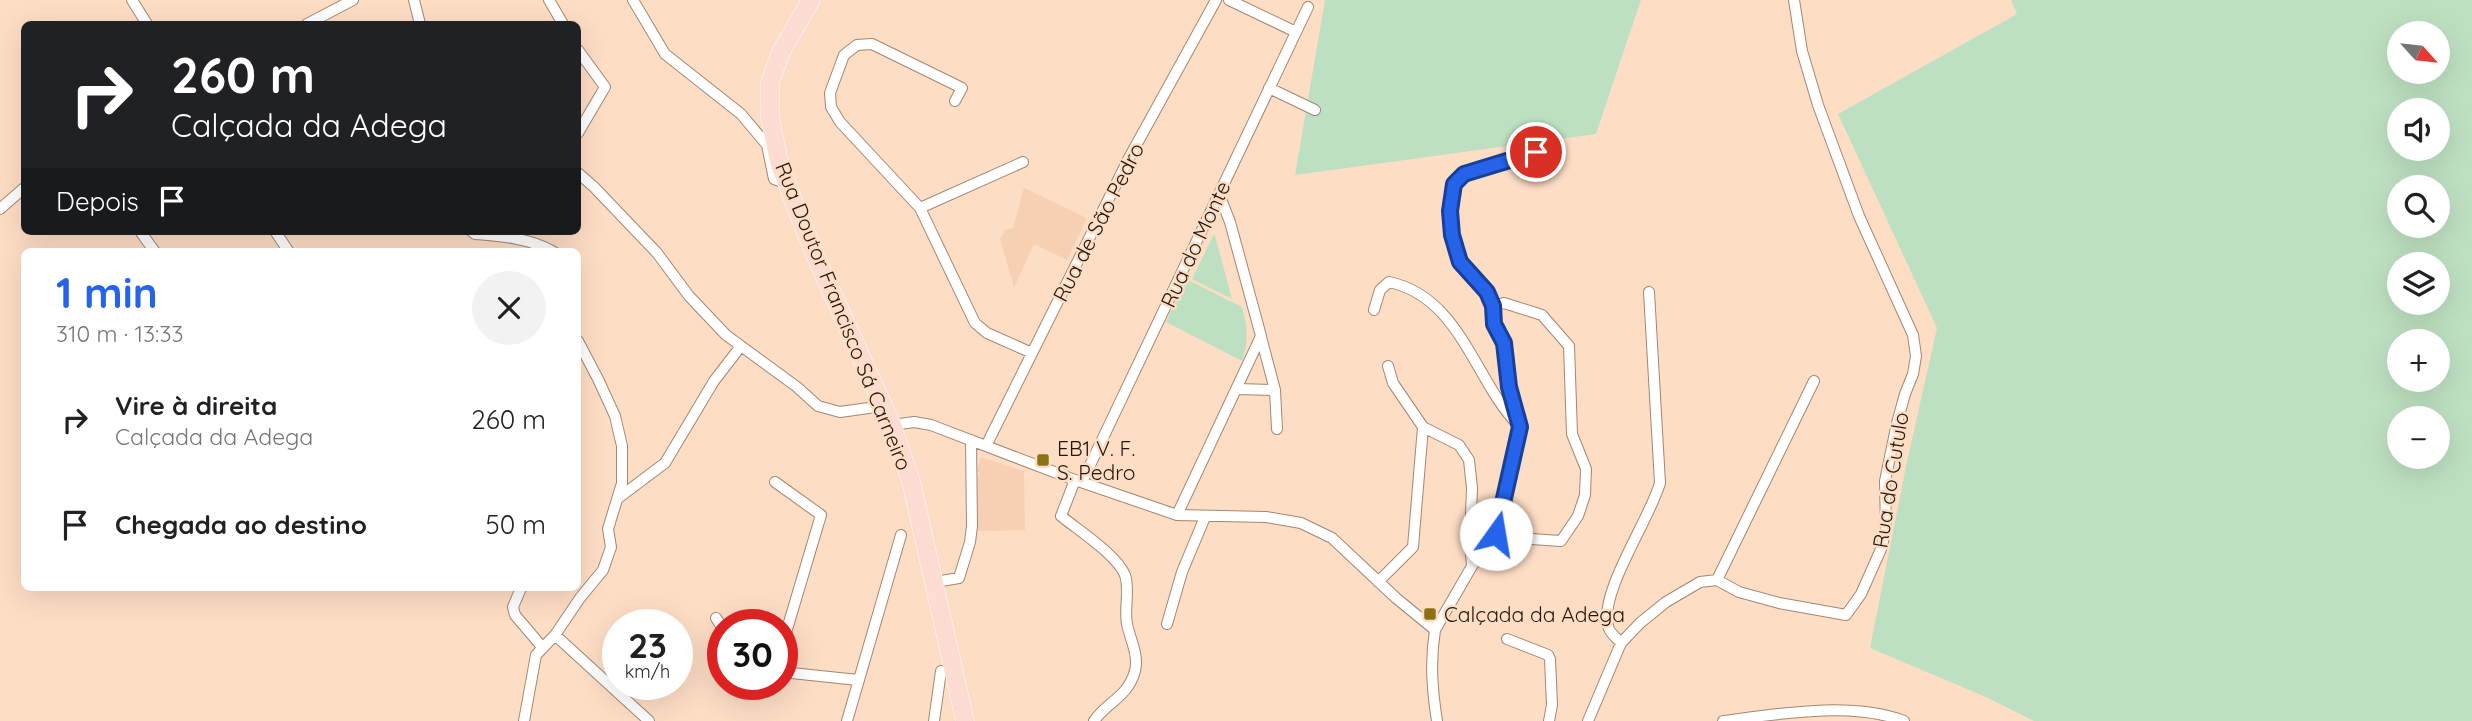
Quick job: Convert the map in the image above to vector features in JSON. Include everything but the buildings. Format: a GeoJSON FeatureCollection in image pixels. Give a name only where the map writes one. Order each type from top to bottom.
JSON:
{"type":"FeatureCollection","features":[{"type":"Feature","properties":{"kind":"main road","name":"Rua Doutor Francisco Sá Carneiro"},"geometry":{"type":"LineString","coordinates":[[811,0],[781,52],[770,82],[770,118],[779,161],[819,264],[892,425],[911,481],[965,721]]}},
{"type":"Feature","properties":{"kind":"street"},"geometry":{"type":"LineString","coordinates":[[132,0],[145,21]]}},
{"type":"Feature","properties":{"kind":"street"},"geometry":{"type":"LineString","coordinates":[[313,21],[353,0]]}},
{"type":"Feature","properties":{"kind":"street"},"geometry":{"type":"LineString","coordinates":[[414,0],[419,21]]}},
{"type":"Feature","properties":{"kind":"street"},"geometry":{"type":"LineString","coordinates":[[549,0],[560,21]]}},
{"type":"Feature","properties":{"kind":"street"},"geometry":{"type":"LineString","coordinates":[[633,0],[665,54],[741,114],[767,145],[774,179],[788,184]]}},
{"type":"Feature","properties":{"kind":"street","name":"Rua de São Pedro"},"geometry":{"type":"LineString","coordinates":[[986,446],[1129,158],[1216,0]]}},
{"type":"Feature","properties":{"kind":"street"},"geometry":{"type":"LineString","coordinates":[[1229,0],[1296,32]]}},
{"type":"Feature","properties":{"kind":"street","name":"Rua do Cutulo"},"geometry":{"type":"LineString","coordinates":[[1717,580],[1739,592],[1779,603],[1846,615],[1872,571],[1886,529],[1885,481],[1905,394],[1915,365],[1913,335],[1859,216],[1818,105],[1802,51],[1794,0]]}},
{"type":"Feature","properties":{"kind":"street","name":"Rua do Monte"},"geometry":{"type":"LineString","coordinates":[[1094,721],[1099,713],[1119,699],[1134,673],[1136,656],[1126,621],[1125,576],[1117,562],[1061,516],[1308,7]]}},
{"type":"Feature","properties":{"kind":"street"},"geometry":{"type":"LineString","coordinates":[[956,102],[962,88],[872,44],[857,45],[844,55],[830,93],[831,107],[840,122],[920,208],[975,323],[987,333],[1032,352]]}},
{"type":"Feature","properties":{"kind":"street"},"geometry":{"type":"LineString","coordinates":[[581,54],[605,87],[581,128]]}},
{"type":"Feature","properties":{"kind":"street"},"geometry":{"type":"LineString","coordinates":[[1269,88],[1315,110]]}},
{"type":"Feature","properties":{"kind":"street"},"geometry":{"type":"LineString","coordinates":[[1437,721],[1430,660],[1435,630],[1472,566],[1496,534],[1520,427],[1509,387],[1504,343],[1494,324],[1493,306],[1487,292],[1460,262],[1452,235],[1450,211],[1454,184],[1464,174],[1536,152]]}},
{"type":"Feature","properties":{"kind":"street"},"geometry":{"type":"LineString","coordinates":[[920,208],[1023,162]]}},
{"type":"Feature","properties":{"kind":"street"},"geometry":{"type":"LineString","coordinates":[[581,176],[657,253],[689,296],[726,335],[797,387],[818,406],[840,412],[883,407]]}},
{"type":"Feature","properties":{"kind":"street"},"geometry":{"type":"LineString","coordinates":[[0,209],[21,191]]}},
{"type":"Feature","properties":{"kind":"street"},"geometry":{"type":"LineString","coordinates":[[1219,194],[1230,222],[1275,390],[1277,429]]}},
{"type":"Feature","properties":{"kind":"street"},"geometry":{"type":"LineString","coordinates":[[512,235],[546,248]]}},
{"type":"Feature","properties":{"kind":"street"},"geometry":{"type":"LineString","coordinates":[[1374,310],[1380,290],[1389,282],[1406,286],[1437,306],[1474,356],[1504,411],[1520,427]]}},
{"type":"Feature","properties":{"kind":"street"},"geometry":{"type":"LineString","coordinates":[[1621,643],[1608,630],[1606,611],[1634,538],[1656,498],[1660,483],[1649,292]]}},
{"type":"Feature","properties":{"kind":"street"},"geometry":{"type":"LineString","coordinates":[[1493,306],[1504,303],[1542,315],[1569,346],[1572,434],[1586,468],[1582,506],[1561,541],[1518,538],[1510,526],[1511,509],[1504,498]]}},
{"type":"Feature","properties":{"kind":"street"},"geometry":{"type":"LineString","coordinates":[[1177,515],[1261,336]]}},
{"type":"Feature","properties":{"kind":"street"},"geometry":{"type":"LineString","coordinates":[[617,500],[665,463],[713,381],[741,346]]}},
{"type":"Feature","properties":{"kind":"street"},"geometry":{"type":"LineString","coordinates":[[524,721],[536,655],[555,635],[603,570],[611,547],[608,529],[622,483],[622,446],[617,426],[598,379],[581,347]]}},
{"type":"Feature","properties":{"kind":"street"},"geometry":{"type":"LineString","coordinates":[[1388,366],[1393,383],[1423,427],[1459,445],[1469,460],[1472,488],[1472,566]]}},
{"type":"Feature","properties":{"kind":"street"},"geometry":{"type":"LineString","coordinates":[[1588,721],[1621,643],[1666,602],[1700,582],[1717,580],[1814,381]]}},
{"type":"Feature","properties":{"kind":"street"},"geometry":{"type":"LineString","coordinates":[[1238,388],[1275,390]]}},
{"type":"Feature","properties":{"kind":"street"},"geometry":{"type":"LineString","coordinates":[[892,425],[914,422],[931,425],[1177,515],[1266,517],[1301,523],[1332,538],[1378,582],[1435,630]]}},
{"type":"Feature","properties":{"kind":"street"},"geometry":{"type":"LineString","coordinates":[[1378,582],[1413,547],[1423,427]]}},
{"type":"Feature","properties":{"kind":"street"},"geometry":{"type":"LineString","coordinates":[[935,582],[959,578],[971,542],[971,440]]}},
{"type":"Feature","properties":{"kind":"street"},"geometry":{"type":"LineString","coordinates":[[775,482],[821,515],[793,609]]}},
{"type":"Feature","properties":{"kind":"street"},"geometry":{"type":"LineString","coordinates":[[1167,624],[1182,572],[1205,517]]}},
{"type":"Feature","properties":{"kind":"street"},"geometry":{"type":"LineString","coordinates":[[847,721],[901,534]]}},
{"type":"Feature","properties":{"kind":"street"},"geometry":{"type":"LineString","coordinates":[[520,591],[513,607],[515,615],[543,648]]}},
{"type":"Feature","properties":{"kind":"street"},"geometry":{"type":"LineString","coordinates":[[555,635],[649,721]]}},
{"type":"Feature","properties":{"kind":"street"},"geometry":{"type":"LineString","coordinates":[[1507,639],[1548,654],[1552,705],[1549,721]]}},
{"type":"Feature","properties":{"kind":"street"},"geometry":{"type":"LineString","coordinates":[[934,721],[941,671]]}},
{"type":"Feature","properties":{"kind":"street"},"geometry":{"type":"LineString","coordinates":[[798,674],[858,680]]}},
{"type":"Feature","properties":{"kind":"street"},"geometry":{"type":"LineString","coordinates":[[1723,721],[1831,710],[1888,715],[1904,721]]}},
{"type":"Feature","properties":{"kind":"shaded area"},"geometry":{"type":"Polygon","coordinates":[[[1024,188],[1087,218],[1067,260],[1034,244],[1014,288],[1000,239],[1005,230],[1013,228],[1024,188]]]}},
{"type":"Feature","properties":{"kind":"shaded area"},"geometry":{"type":"Polygon","coordinates":[[[981,457],[1024,471],[1025,530],[978,531],[977,479],[980,473],[977,471],[981,457]]]}},
{"type":"Feature","properties":{"kind":"green space"},"geometry":{"type":"Polygon","coordinates":[[[1325,0],[1641,0],[1596,134],[1295,175],[1325,0]]]}},
{"type":"Feature","properties":{"kind":"green space"},"geometry":{"type":"Polygon","coordinates":[[[2011,0],[2472,0],[2472,721],[2034,721],[1986,697],[1870,648],[1937,328],[1838,114],[2017,14],[2011,0]]]}},
{"type":"Feature","properties":{"kind":"green space"},"geometry":{"type":"Polygon","coordinates":[[[1214,234],[1216,239],[1232,299],[1192,279],[1214,234]]]}},
{"type":"Feature","properties":{"kind":"green space"},"geometry":{"type":"Polygon","coordinates":[[[1186,279],[1242,307],[1247,334],[1242,361],[1166,322],[1186,279]]]}},
{"type":"Feature","properties":{"kind":"place","name":"EB1 V. F. S. Pedro"},"geometry":{"type":"Point","coordinates":[1043,460]}},
{"type":"Feature","properties":{"kind":"place","name":"Calçada da Adega"},"geometry":{"type":"Point","coordinates":[1430,614]}},
{"type":"Feature","properties":{"kind":"route"},"geometry":{"type":"LineString","coordinates":[[1496,534],[1520,427],[1509,387],[1504,343],[1494,324],[1493,306],[1487,292],[1460,262],[1452,235],[1450,211],[1454,184],[1464,174],[1536,152]]}}]}
